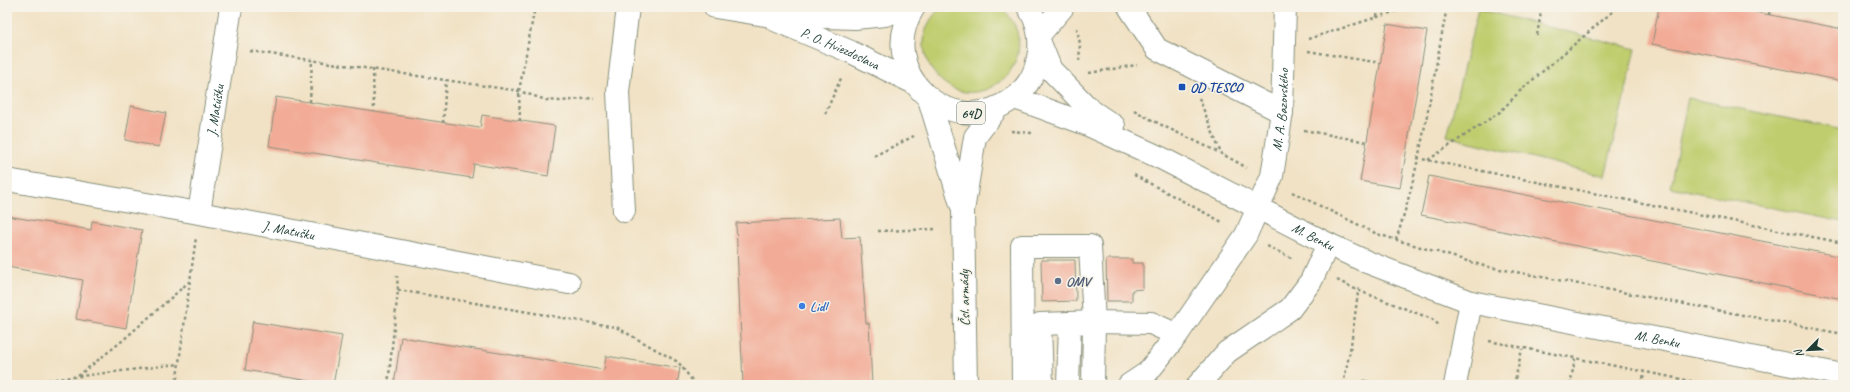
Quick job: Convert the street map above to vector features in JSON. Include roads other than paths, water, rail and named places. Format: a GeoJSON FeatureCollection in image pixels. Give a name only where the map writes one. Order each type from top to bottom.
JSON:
{"type":"FeatureCollection","features":[{"type":"Feature","properties":{"kind":"street","name":"J. Matúšku"},"geometry":{"type":"LineString","coordinates":[[199,213],[231,7]]}},
{"type":"Feature","properties":{"kind":"street"},"geometry":{"type":"LineString","coordinates":[[624,210],[618,92],[628,7]]}},
{"type":"Feature","properties":{"kind":"street","name":"P. O. Hviezdoslava"},"geometry":{"type":"LineString","coordinates":[[715,7],[765,15],[855,18],[886,15],[908,7]]}},
{"type":"Feature","properties":{"kind":"street","name":"64D"},"geometry":{"type":"LineString","coordinates":[[914,7],[906,23],[903,44],[906,64],[922,91],[944,108],[962,112],[980,113],[1006,103],[1028,82],[1033,74],[1037,64],[1039,39],[1036,22],[1028,7]]}},
{"type":"Feature","properties":{"kind":"street"},"geometry":{"type":"LineString","coordinates":[[1039,39],[1063,7]]}},
{"type":"Feature","properties":{"kind":"street"},"geometry":{"type":"LineString","coordinates":[[1129,7],[1157,49],[1282,112]]}},
{"type":"Feature","properties":{"kind":"street","name":"M. A. Bazovského"},"geometry":{"type":"LineString","coordinates":[[1129,385],[1147,373],[1177,335],[1246,235],[1270,182],[1296,44],[1285,7]]}},
{"type":"Feature","properties":{"kind":"street","name":"P. O. Hviezdoslava"},"geometry":{"type":"LineString","coordinates":[[765,15],[851,52],[922,91]]}},
{"type":"Feature","properties":{"kind":"street","name":"M. Benku"},"geometry":{"type":"LineString","coordinates":[[1039,39],[1051,70],[1090,110],[1161,158]]}},
{"type":"Feature","properties":{"kind":"street","name":"Čsl. armády"},"geometry":{"type":"LineString","coordinates":[[922,91],[963,211]]}},
{"type":"Feature","properties":{"kind":"street","name":"Čsl. armády"},"geometry":{"type":"LineString","coordinates":[[966,385],[963,211],[975,137],[1006,103]]}},
{"type":"Feature","properties":{"kind":"street","name":"M. Benku"},"geometry":{"type":"LineString","coordinates":[[1006,103],[1086,124],[1161,158],[1328,244],[1367,262],[1471,302],[1843,375]]}},
{"type":"Feature","properties":{"kind":"street","name":"J. Matušku"},"geometry":{"type":"LineString","coordinates":[[7,180],[394,248],[569,283]]}},
{"type":"Feature","properties":{"kind":"street"},"geometry":{"type":"LineString","coordinates":[[1198,385],[1226,352],[1290,309],[1311,281],[1328,244]]}},
{"type":"Feature","properties":{"kind":"street"},"geometry":{"type":"LineString","coordinates":[[1023,385],[1022,246],[1090,246],[1094,322],[1093,385]]}},
{"type":"Feature","properties":{"kind":"street"},"geometry":{"type":"LineString","coordinates":[[1455,385],[1471,302]]}},
{"type":"Feature","properties":{"kind":"street"},"geometry":{"type":"LineString","coordinates":[[1042,385],[1040,324],[1094,322],[1151,323],[1177,335]]}},
{"type":"Feature","properties":{"kind":"street"},"geometry":{"type":"LineString","coordinates":[[1068,385],[1070,323]]}},
{"type":"Feature","properties":{"kind":"place","name":"OD TESCO"},"geometry":{"type":"Point","coordinates":[1182,87]}},
{"type":"Feature","properties":{"kind":"place","name":"OMV"},"geometry":{"type":"Point","coordinates":[1058,281]}},
{"type":"Feature","properties":{"kind":"place","name":"Lidl"},"geometry":{"type":"Point","coordinates":[802,306]}}]}
